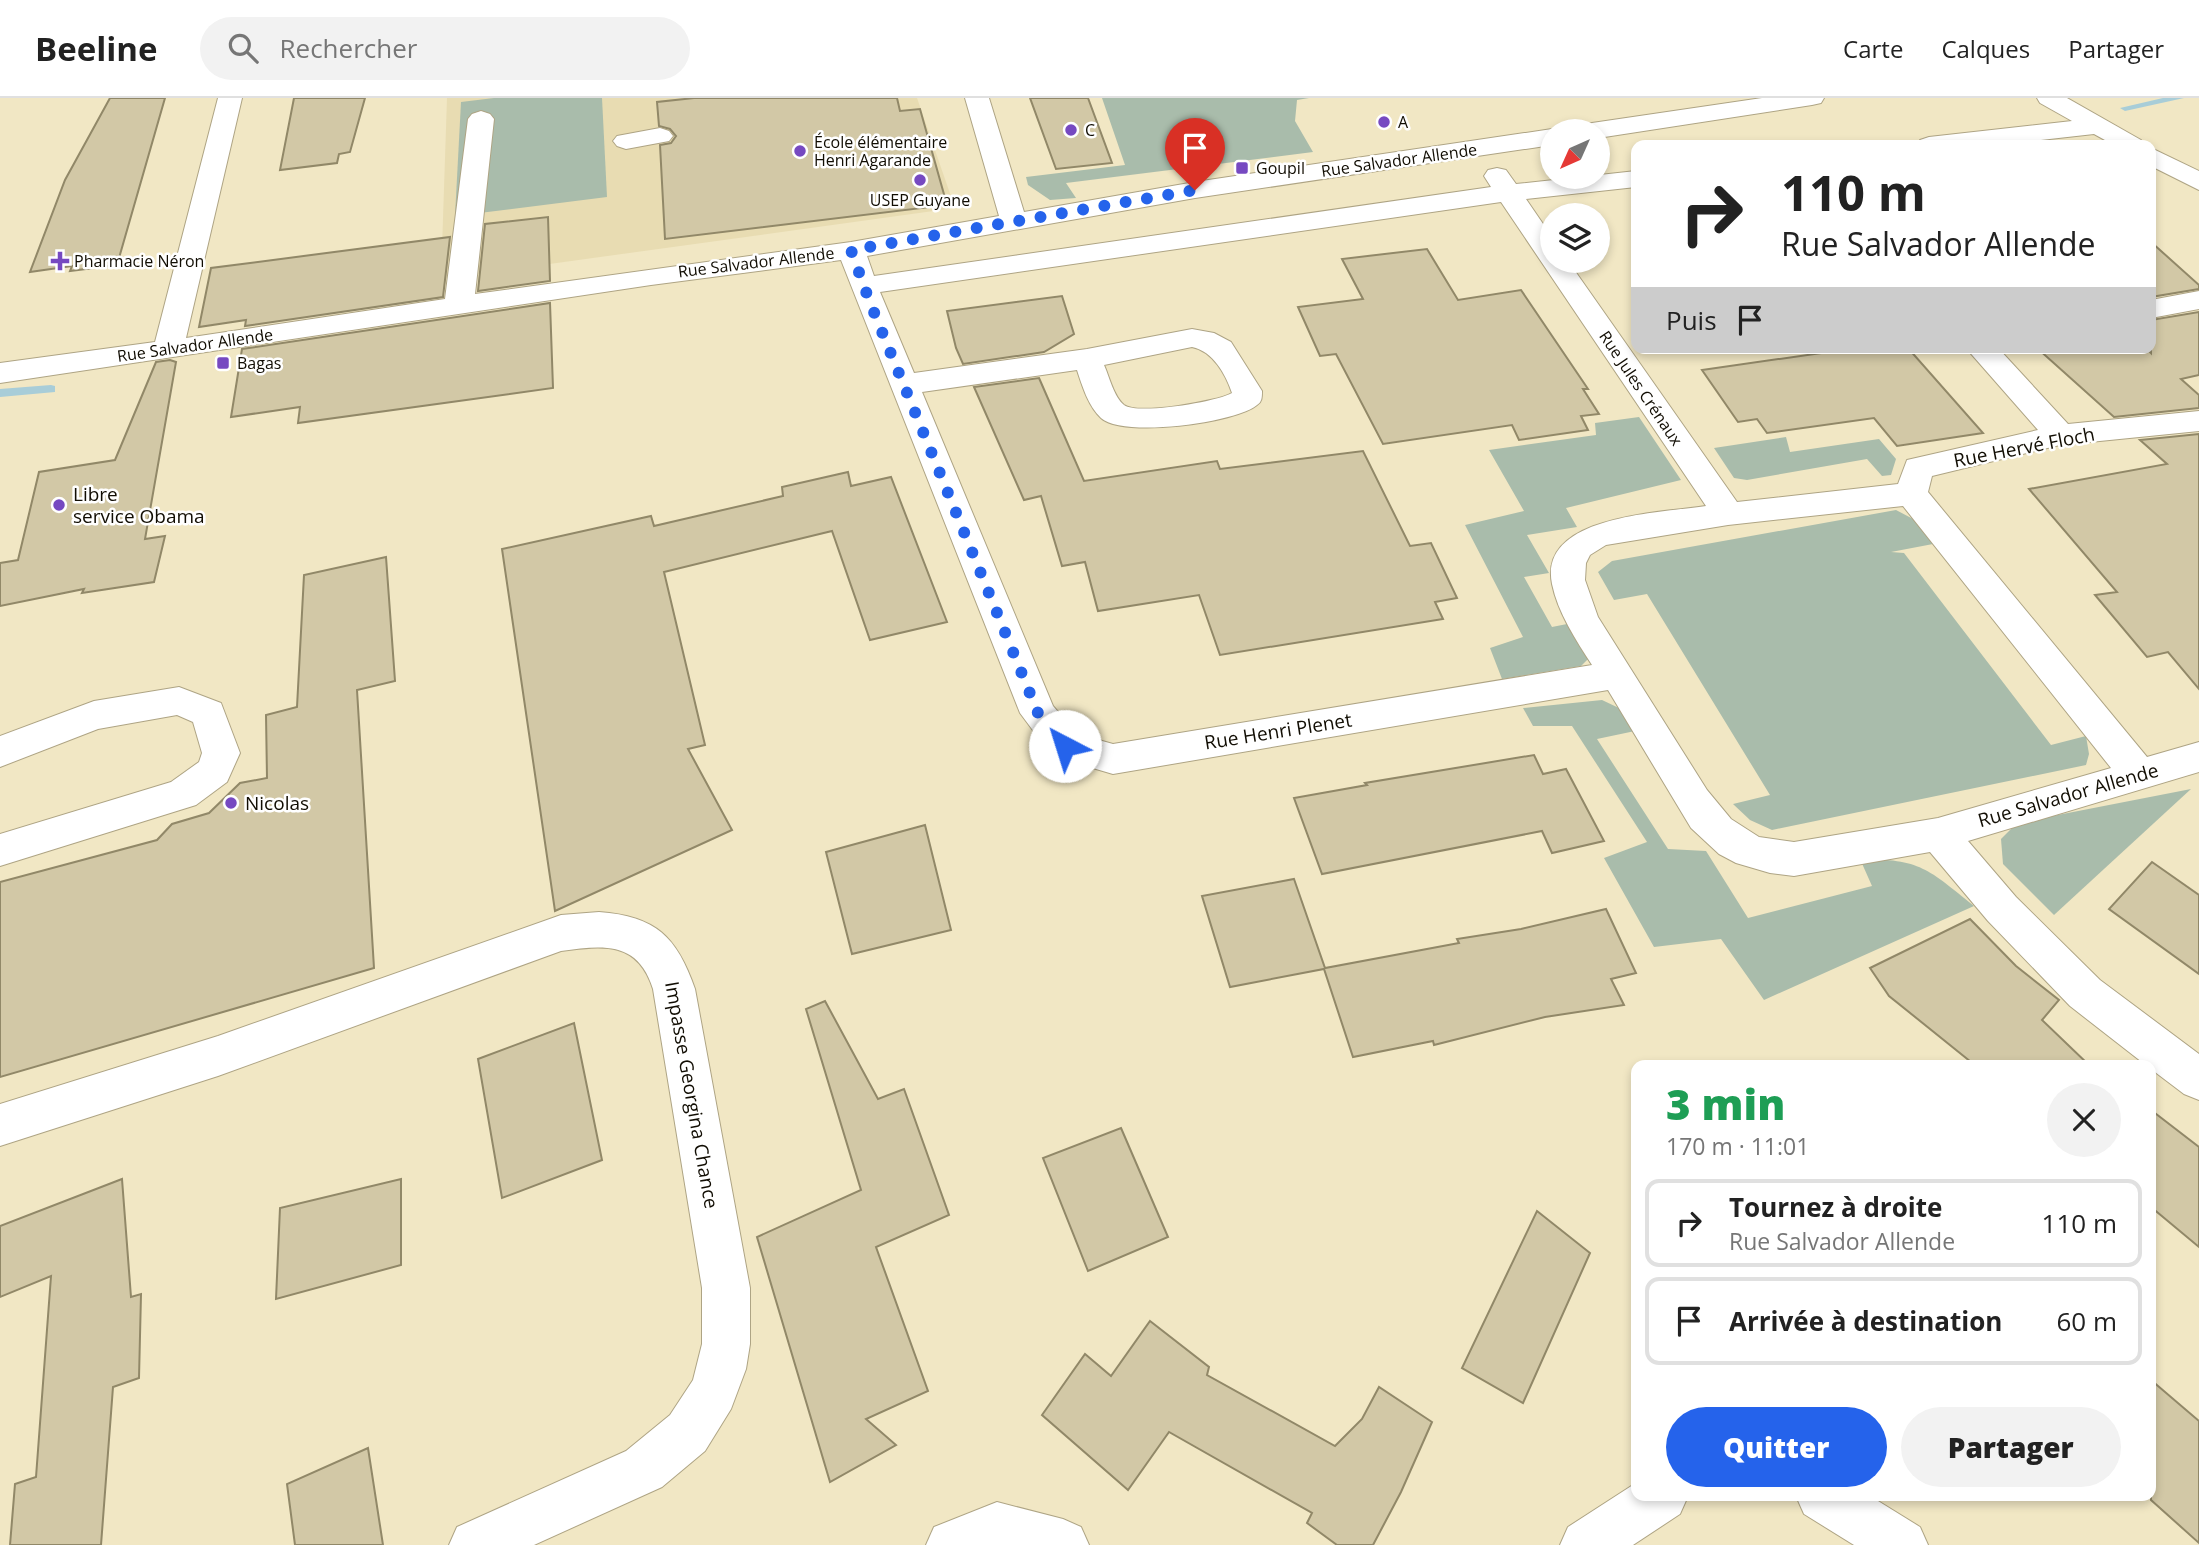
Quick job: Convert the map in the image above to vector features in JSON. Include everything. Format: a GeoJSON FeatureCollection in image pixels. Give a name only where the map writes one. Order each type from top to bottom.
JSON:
{"type":"FeatureCollection","features":[{"type":"Feature","properties":{"kind":"street"},"geometry":{"type":"LineString","coordinates":[[168,350],[230,98]]}},
{"type":"Feature","properties":{"kind":"street"},"geometry":{"type":"LineString","coordinates":[[977,98],[1014,222]]}},
{"type":"Feature","properties":{"kind":"street"},"geometry":{"type":"LineString","coordinates":[[1610,128],[1812,98]]}},
{"type":"Feature","properties":{"kind":"street"},"geometry":{"type":"LineString","coordinates":[[2049,98],[2123,140]]}},
{"type":"Feature","properties":{"kind":"street"},"geometry":{"type":"LineString","coordinates":[[459,305],[481,119]]}},
{"type":"Feature","properties":{"kind":"street"},"geometry":{"type":"LineString","coordinates":[[1973,140],[2097,126]]}},
{"type":"Feature","properties":{"kind":"street"},"geometry":{"type":"LineString","coordinates":[[626,141],[660,136]]}},
{"type":"Feature","properties":{"kind":"street","name":"Rue Salvador Allende"},"geometry":{"type":"LineString","coordinates":[[0,373],[168,350],[651,275],[851,250],[1195,190],[1540,139]]}},
{"type":"Feature","properties":{"kind":"street","name":"Rue Jules Crénaux"},"geometry":{"type":"LineString","coordinates":[[1478,148],[1540,240]]}},
{"type":"Feature","properties":{"kind":"street"},"geometry":{"type":"LineString","coordinates":[[2156,159],[2199,182]]}},
{"type":"Feature","properties":{"kind":"street"},"geometry":{"type":"LineString","coordinates":[[864,286],[1508,193],[1631,179]]}},
{"type":"Feature","properties":{"kind":"street","name":"Rue Henri Plenet"},"geometry":{"type":"LineString","coordinates":[[851,250],[1038,713],[1065,746],[1113,759],[1617,675]]}},
{"type":"Feature","properties":{"kind":"street","name":"Rue Jules Crénaux"},"geometry":{"type":"LineString","coordinates":[[1563,273],[1728,514]]}},
{"type":"Feature","properties":{"kind":"street"},"geometry":{"type":"LineString","coordinates":[[2156,308],[2199,300]]}},
{"type":"Feature","properties":{"kind":"street"},"geometry":{"type":"LineString","coordinates":[[905,384],[1087,359],[1192,338],[1207,339],[1219,345],[1247,391],[1247,398],[1234,405],[1141,420],[1125,420],[1111,410],[1087,359]]}},
{"type":"Feature","properties":{"kind":"street"},"geometry":{"type":"LineString","coordinates":[[1986,354],[2060,435]]}},
{"type":"Feature","properties":{"kind":"street","name":"Rue Hervé Floch"},"geometry":{"type":"LineString","coordinates":[[1911,494],[1918,468],[2060,435],[2199,421]]}},
{"type":"Feature","properties":{"kind":"street"},"geometry":{"type":"LineString","coordinates":[[2139,775],[1911,494],[1728,514],[1598,535],[1583,540],[1568,561],[1569,592],[1703,818],[1725,839],[1741,849],[1773,859],[1794,859],[1938,834],[2002,909],[2085,993],[2199,1080]]}},
{"type":"Feature","properties":{"kind":"street"},"geometry":{"type":"LineString","coordinates":[[0,752],[93,715],[179,701],[208,713],[221,752],[214,771],[183,794],[0,850]]}},
{"type":"Feature","properties":{"kind":"street","name":"Rue Salvador Allende"},"geometry":{"type":"LineString","coordinates":[[1938,834],[2199,757]]}},
{"type":"Feature","properties":{"kind":"street","name":"Impasse Georgina Chance"},"geometry":{"type":"LineString","coordinates":[[0,1125],[218,1056],[561,933],[610,928],[625,931],[646,942],[671,973],[674,989],[726,1288],[729,1324],[722,1368],[705,1412],[687,1436],[668,1453],[644,1469],[475,1545]]}},
{"type":"Feature","properties":{"kind":"street"},"geometry":{"type":"LineString","coordinates":[[1586,1545],[1654,1501]]}},
{"type":"Feature","properties":{"kind":"street"},"geometry":{"type":"LineString","coordinates":[[1830,1501],[1902,1545]]}},
{"type":"Feature","properties":{"kind":"street"},"geometry":{"type":"LineString","coordinates":[[952,1545],[997,1528],[1063,1545]]}},
{"type":"Feature","properties":{"kind":"shaded area"},"geometry":{"type":"Polygon","coordinates":[[[447,98],[917,98],[955,208],[441,279],[447,98]]]}},
{"type":"Feature","properties":{"kind":"green space"},"geometry":{"type":"Polygon","coordinates":[[[494,98],[602,98],[607,197],[455,216],[461,102],[494,98]]]}},
{"type":"Feature","properties":{"kind":"green space"},"geometry":{"type":"Polygon","coordinates":[[[1102,98],[1309,98],[1297,100],[1295,121],[1313,152],[1066,183],[1076,198],[1050,200],[1028,185],[1026,177],[1125,165],[1102,98]]]}},
{"type":"Feature","properties":{"kind":"green space"},"geometry":{"type":"Polygon","coordinates":[[[1639,417],[1681,480],[1566,508],[1577,527],[1527,535],[1549,573],[1524,577],[1552,627],[1577,622],[1590,657],[1581,666],[1502,679],[1490,648],[1523,637],[1465,525],[1524,511],[1489,450],[1596,435],[1595,423],[1639,417]]]}},
{"type":"Feature","properties":{"kind":"green space"},"geometry":{"type":"Polygon","coordinates":[[[1786,437],[1790,452],[1879,439],[1896,459],[1891,475],[1882,476],[1867,459],[1747,480],[1734,478],[1714,448],[1786,437]]]}},
{"type":"Feature","properties":{"kind":"green space"},"geometry":{"type":"Polygon","coordinates":[[[1896,510],[1915,520],[1933,544],[1891,552],[1904,553],[2051,745],[2086,736],[2089,754],[2086,765],[1772,830],[1750,820],[1733,804],[1770,795],[1647,594],[1614,600],[1598,572],[1612,561],[1896,510]]]}},
{"type":"Feature","properties":{"kind":"green space"},"geometry":{"type":"Polygon","coordinates":[[[1602,700],[1621,709],[1635,731],[1597,739],[1668,849],[1706,851],[1748,918],[1872,886],[1860,859],[1911,864],[1934,875],[1974,906],[1764,1000],[1721,939],[1654,947],[1604,858],[1647,842],[1572,726],[1533,726],[1523,708],[1602,700]]]}},
{"type":"Feature","properties":{"kind":"green space"},"geometry":{"type":"Polygon","coordinates":[[[2191,789],[2054,915],[2003,864],[2001,839],[2017,823],[2191,789]]]}},
{"type":"Feature","properties":{"kind":"building"},"geometry":{"type":"Polygon","coordinates":[[[110,98],[165,98],[117,265],[70,271],[72,266],[30,272],[65,180],[110,98]]]}},
{"type":"Feature","properties":{"kind":"building"},"geometry":{"type":"Polygon","coordinates":[[[294,98],[365,98],[350,152],[339,154],[337,163],[280,170],[294,98]]]}},
{"type":"Feature","properties":{"kind":"building"},"geometry":{"type":"Polygon","coordinates":[[[694,98],[897,98],[900,111],[920,109],[947,205],[665,239],[660,145],[671,143],[676,136],[670,129],[659,126],[657,102],[694,98]]]}},
{"type":"Feature","properties":{"kind":"building","name":"C"},"geometry":{"type":"Polygon","coordinates":[[[1030,98],[1088,98],[1112,163],[1056,169],[1030,98]]]}},
{"type":"Feature","properties":{"kind":"building"},"geometry":{"type":"Polygon","coordinates":[[[548,217],[550,281],[478,291],[485,224],[548,217]]]}},
{"type":"Feature","properties":{"kind":"building"},"geometry":{"type":"Polygon","coordinates":[[[450,237],[443,297],[245,326],[246,320],[199,327],[211,268],[450,237]]]}},
{"type":"Feature","properties":{"kind":"building"},"geometry":{"type":"Polygon","coordinates":[[[2156,246],[2199,285],[2199,289],[2156,296],[2156,246]]]}},
{"type":"Feature","properties":{"kind":"building"},"geometry":{"type":"Polygon","coordinates":[[[1427,249],[1458,300],[1521,290],[1588,389],[1583,389],[1599,414],[1581,416],[1588,430],[1519,440],[1512,425],[1383,444],[1336,354],[1320,356],[1298,307],[1363,299],[1342,259],[1427,249]]]}},
{"type":"Feature","properties":{"kind":"building"},"geometry":{"type":"Polygon","coordinates":[[[1062,296],[1074,334],[1044,352],[963,364],[947,311],[1062,296]]]}},
{"type":"Feature","properties":{"kind":"building"},"geometry":{"type":"Polygon","coordinates":[[[550,303],[553,388],[298,423],[300,407],[231,417],[242,349],[550,303]]]}},
{"type":"Feature","properties":{"kind":"building"},"geometry":{"type":"Polygon","coordinates":[[[2199,312],[2199,375],[2181,379],[2199,395],[2199,408],[2114,417],[2044,354],[2156,354],[2156,319],[2199,312]]]}},
{"type":"Feature","properties":{"kind":"building"},"geometry":{"type":"Polygon","coordinates":[[[1814,354],[1913,354],[1983,433],[1897,446],[1874,418],[1767,433],[1757,419],[1738,422],[1702,370],[1814,354]]]}},
{"type":"Feature","properties":{"kind":"building"},"geometry":{"type":"Polygon","coordinates":[[[156,362],[176,362],[145,539],[165,536],[154,582],[82,593],[84,589],[0,606],[0,563],[18,560],[39,472],[115,460],[156,362]]]}},
{"type":"Feature","properties":{"kind":"building"},"geometry":{"type":"Polygon","coordinates":[[[1039,378],[1084,481],[1217,461],[1220,469],[1363,451],[1410,546],[1431,543],[1457,598],[1435,602],[1443,619],[1220,655],[1199,595],[1098,611],[1085,562],[1062,566],[1041,496],[1024,500],[974,387],[1039,378]]]}},
{"type":"Feature","properties":{"kind":"building"},"geometry":{"type":"Polygon","coordinates":[[[2199,434],[2199,689],[2168,652],[2147,657],[2095,595],[2117,592],[2029,489],[2167,464],[2140,440],[2199,434]]]}},
{"type":"Feature","properties":{"kind":"building"},"geometry":{"type":"Polygon","coordinates":[[[848,472],[851,486],[891,477],[947,622],[870,640],[832,531],[664,572],[705,745],[688,749],[732,830],[555,911],[502,549],[651,516],[654,526],[783,496],[782,487],[848,472]]]}},
{"type":"Feature","properties":{"kind":"building"},"geometry":{"type":"Polygon","coordinates":[[[386,557],[395,681],[357,690],[374,968],[0,1077],[0,882],[157,840],[172,824],[209,813],[240,783],[267,778],[266,715],[297,707],[304,575],[386,557]]]}},
{"type":"Feature","properties":{"kind":"building"},"geometry":{"type":"Polygon","coordinates":[[[1534,755],[1543,774],[1566,769],[1604,841],[1552,853],[1542,831],[1322,874],[1294,798],[1367,785],[1365,783],[1534,755]]]}},
{"type":"Feature","properties":{"kind":"building"},"geometry":{"type":"Polygon","coordinates":[[[925,825],[951,930],[852,954],[826,852],[925,825]]]}},
{"type":"Feature","properties":{"kind":"building"},"geometry":{"type":"Polygon","coordinates":[[[2152,862],[2199,895],[2199,974],[2109,909],[2152,862]]]}},
{"type":"Feature","properties":{"kind":"building"},"geometry":{"type":"Polygon","coordinates":[[[1294,879],[1325,968],[1459,943],[1457,939],[1521,929],[1606,909],[1636,973],[1611,979],[1624,1005],[1545,1017],[1434,1045],[1433,1041],[1353,1057],[1324,969],[1230,987],[1202,896],[1294,879]]]}},
{"type":"Feature","properties":{"kind":"building"},"geometry":{"type":"Polygon","coordinates":[[[1970,919],[2016,966],[2059,1000],[2042,1020],[2084,1060],[1969,1060],[1889,996],[1870,968],[1970,919]]]}},
{"type":"Feature","properties":{"kind":"building"},"geometry":{"type":"Polygon","coordinates":[[[825,1001],[878,1099],[904,1089],[949,1215],[876,1247],[928,1391],[866,1419],[896,1445],[830,1482],[757,1237],[861,1190],[806,1009],[825,1001]]]}},
{"type":"Feature","properties":{"kind":"building"},"geometry":{"type":"Polygon","coordinates":[[[574,1023],[602,1160],[502,1198],[478,1059],[574,1023]]]}},
{"type":"Feature","properties":{"kind":"building"},"geometry":{"type":"Polygon","coordinates":[[[2156,1114],[2199,1147],[2199,1247],[2156,1211],[2156,1114]]]}},
{"type":"Feature","properties":{"kind":"building"},"geometry":{"type":"Polygon","coordinates":[[[1121,1128],[1168,1237],[1088,1271],[1043,1158],[1121,1128]]]}},
{"type":"Feature","properties":{"kind":"building"},"geometry":{"type":"Polygon","coordinates":[[[122,1179],[131,1297],[141,1294],[139,1378],[113,1387],[101,1545],[10,1545],[15,1484],[36,1477],[51,1276],[0,1297],[0,1226],[122,1179]]]}},
{"type":"Feature","properties":{"kind":"building"},"geometry":{"type":"Polygon","coordinates":[[[401,1179],[401,1265],[276,1299],[280,1208],[401,1179]]]}},
{"type":"Feature","properties":{"kind":"building"},"geometry":{"type":"Polygon","coordinates":[[[1537,1211],[1590,1253],[1523,1403],[1462,1368],[1537,1211]]]}},
{"type":"Feature","properties":{"kind":"building"},"geometry":{"type":"Polygon","coordinates":[[[1150,1321],[1209,1367],[1207,1375],[1335,1446],[1362,1419],[1379,1387],[1432,1422],[1401,1492],[1373,1545],[1337,1545],[1307,1523],[1312,1513],[1169,1432],[1128,1490],[1042,1415],[1085,1354],[1111,1376],[1150,1321]]]}},
{"type":"Feature","properties":{"kind":"building"},"geometry":{"type":"Polygon","coordinates":[[[2156,1384],[2199,1421],[2199,1543],[2152,1501],[2156,1501],[2156,1384]]]}},
{"type":"Feature","properties":{"kind":"building"},"geometry":{"type":"Polygon","coordinates":[[[368,1448],[383,1545],[295,1545],[287,1484],[368,1448]]]}},
{"type":"Feature","properties":{"kind":"waterway"},"geometry":{"type":"LineString","coordinates":[[2125,108],[2179,98]]}},
{"type":"Feature","properties":{"kind":"waterway"},"geometry":{"type":"LineString","coordinates":[[0,393],[51,389]]}},
{"type":"Feature","properties":{"kind":"place","name":"A"},"geometry":{"type":"Point","coordinates":[1384,122]}},
{"type":"Feature","properties":{"kind":"place","name":"C"},"geometry":{"type":"Point","coordinates":[1071,130]}},
{"type":"Feature","properties":{"kind":"place","name":"École élémentaire Henri Agarande"},"geometry":{"type":"Point","coordinates":[800,151]}},
{"type":"Feature","properties":{"kind":"place","name":"Goupil"},"geometry":{"type":"Point","coordinates":[1242,168]}},
{"type":"Feature","properties":{"kind":"place","name":"USEP Guyane"},"geometry":{"type":"Point","coordinates":[920,180]}},
{"type":"Feature","properties":{"kind":"place","name":"Pharmacie Néron"},"geometry":{"type":"Point","coordinates":[60,261]}},
{"type":"Feature","properties":{"kind":"place","name":"Bagas"},"geometry":{"type":"Point","coordinates":[223,363]}},
{"type":"Feature","properties":{"kind":"place","name":"Libre service Obama"},"geometry":{"type":"Point","coordinates":[59,505]}},
{"type":"Feature","properties":{"kind":"place","name":"Nicolas"},"geometry":{"type":"Point","coordinates":[231,803]}},
{"type":"Feature","properties":{"kind":"route"},"geometry":{"type":"LineString","coordinates":[[1065,746],[1038,713],[851,250],[1195,190]]}}]}
